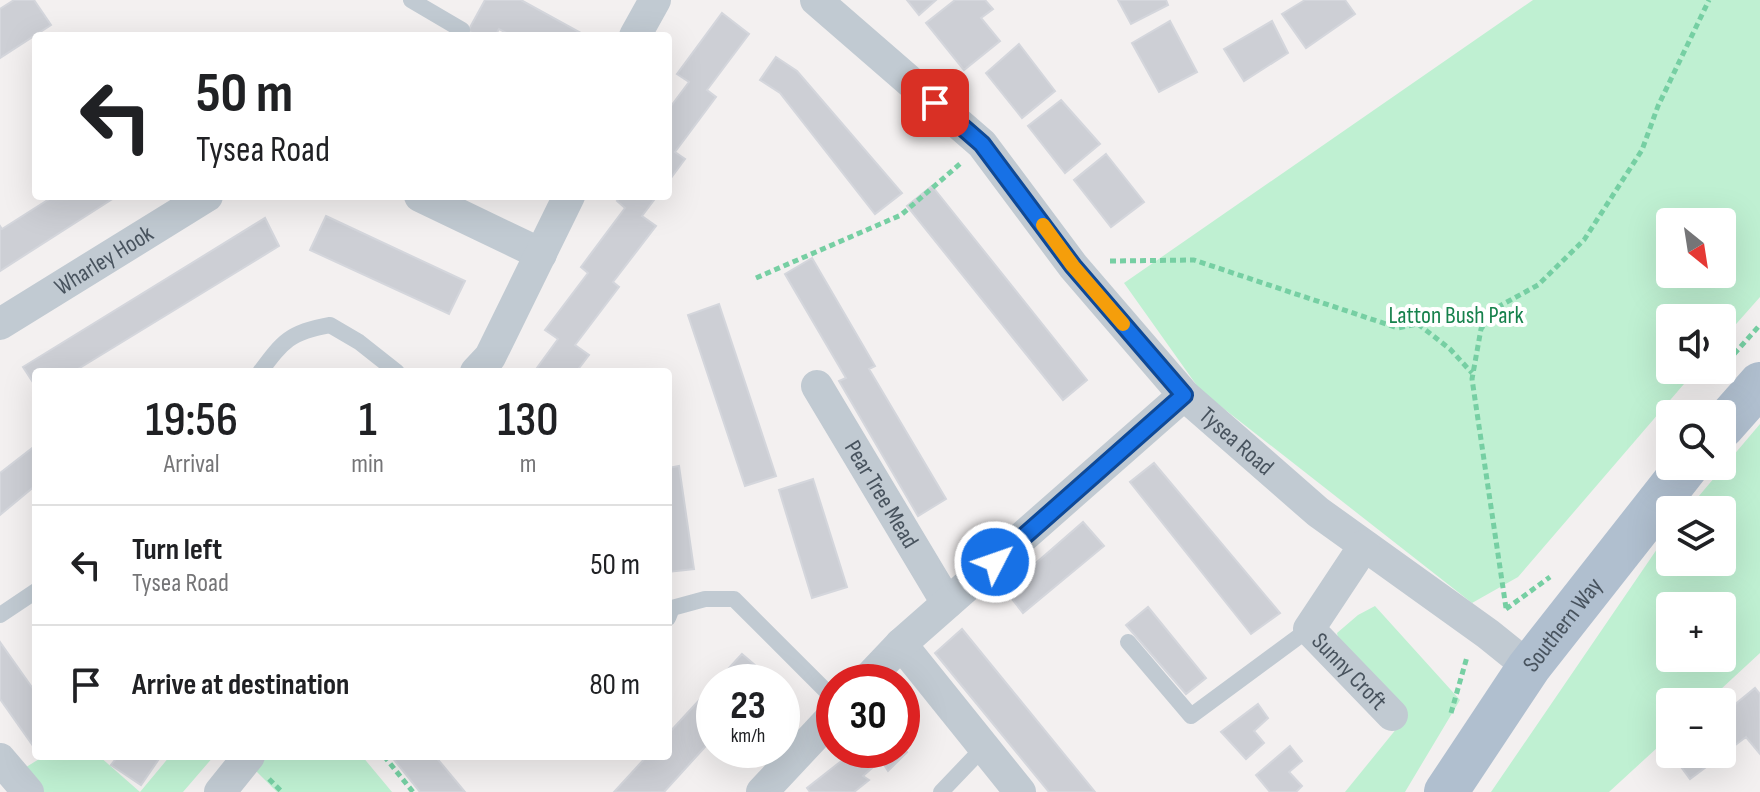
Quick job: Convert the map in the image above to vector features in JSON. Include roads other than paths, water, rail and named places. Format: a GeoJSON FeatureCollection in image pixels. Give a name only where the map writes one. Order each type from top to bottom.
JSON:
{"type":"FeatureCollection","features":[{"type":"Feature","properties":{"kind":"main road"},"geometry":{"type":"LineString","coordinates":[[1733,400],[1744,373]]}},
{"type":"Feature","properties":{"kind":"main road","name":"Southern Way"},"geometry":{"type":"LineString","coordinates":[[1446,792],[1529,667],[1676,480]]}},
{"type":"Feature","properties":{"kind":"street"},"geometry":{"type":"LineString","coordinates":[[637,32],[655,0]]}},
{"type":"Feature","properties":{"kind":"street","name":"Tysea Road"},"geometry":{"type":"LineString","coordinates":[[816,0],[982,144],[1073,266],[1184,395],[1318,512],[1529,667]]}},
{"type":"Feature","properties":{"kind":"street","name":"Wharley Hook"},"geometry":{"type":"LineString","coordinates":[[3,314],[200,200]]}},
{"type":"Feature","properties":{"kind":"street"},"geometry":{"type":"LineString","coordinates":[[428,200],[541,254]]}},
{"type":"Feature","properties":{"kind":"street"},"geometry":{"type":"LineString","coordinates":[[480,368],[490,357],[567,200]]}},
{"type":"Feature","properties":{"kind":"street","name":"Pear Tree Mead"},"geometry":{"type":"LineString","coordinates":[[817,386],[947,603]]}},
{"type":"Feature","properties":{"kind":"street"},"geometry":{"type":"LineString","coordinates":[[882,664],[1184,395]]}},
{"type":"Feature","properties":{"kind":"street","name":"Sunny Croft"},"geometry":{"type":"LineString","coordinates":[[1364,546],[1309,629],[1392,715]]}},
{"type":"Feature","properties":{"kind":"street"},"geometry":{"type":"LineString","coordinates":[[901,644],[1020,792]]}},
{"type":"Feature","properties":{"kind":"street"},"geometry":{"type":"LineString","coordinates":[[762,792],[816,734]]}},
{"type":"Feature","properties":{"kind":"street"},"geometry":{"type":"LineString","coordinates":[[0,759],[28,792]]}},
{"type":"Feature","properties":{"kind":"street"},"geometry":{"type":"LineString","coordinates":[[220,792],[246,760]]}},
{"type":"Feature","properties":{"kind":"lane"},"geometry":{"type":"LineString","coordinates":[[411,0],[462,30]]}},
{"type":"Feature","properties":{"kind":"lane"},"geometry":{"type":"LineString","coordinates":[[263,368],[281,342],[308,329],[330,325],[359,342],[392,368]]}},
{"type":"Feature","properties":{"kind":"lane"},"geometry":{"type":"LineString","coordinates":[[0,615],[32,594]]}},
{"type":"Feature","properties":{"kind":"lane"},"geometry":{"type":"LineString","coordinates":[[672,608],[705,599],[734,599],[816,681]]}},
{"type":"Feature","properties":{"kind":"lane"},"geometry":{"type":"LineString","coordinates":[[1128,642],[1191,716],[1309,629]]}},
{"type":"Feature","properties":{"kind":"lane"},"geometry":{"type":"LineString","coordinates":[[941,792],[984,747]]}},
{"type":"Feature","properties":{"kind":"park label","name":"Latton Bush Park"},"geometry":{"type":"Point","coordinates":[1456,315]}}]}
